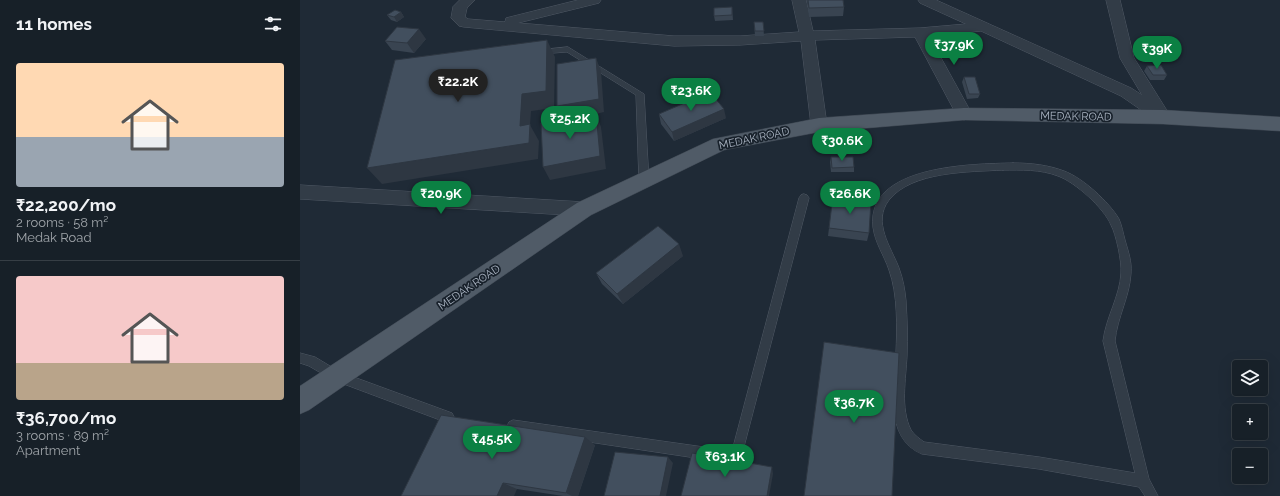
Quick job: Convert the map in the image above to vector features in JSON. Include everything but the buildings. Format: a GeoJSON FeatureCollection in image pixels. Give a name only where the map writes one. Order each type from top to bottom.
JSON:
{"type":"FeatureCollection","features":[{"type":"Feature","properties":{"kind":"main road","name":"MEDAK ROAD"},"geometry":{"type":"LineString","coordinates":[[300,401],[584,209],[720,144],[819,125],[964,114],[1163,117],[1280,124]]}},
{"type":"Feature","properties":{"kind":"street"},"geometry":{"type":"LineString","coordinates":[[468,0],[460,7],[458,18],[464,23],[674,41],[765,40],[807,36],[920,32],[982,27]]}},
{"type":"Feature","properties":{"kind":"street"},"geometry":{"type":"LineString","coordinates":[[490,25],[529,18],[594,0]]}},
{"type":"Feature","properties":{"kind":"street"},"geometry":{"type":"LineString","coordinates":[[799,0],[807,36],[819,125]]}},
{"type":"Feature","properties":{"kind":"street"},"geometry":{"type":"LineString","coordinates":[[926,0],[1126,92],[1163,117]]}},
{"type":"Feature","properties":{"kind":"street"},"geometry":{"type":"LineString","coordinates":[[1113,0],[1127,58],[1163,117]]}},
{"type":"Feature","properties":{"kind":"street"},"geometry":{"type":"LineString","coordinates":[[920,32],[964,114]]}},
{"type":"Feature","properties":{"kind":"street"},"geometry":{"type":"LineString","coordinates":[[300,192],[584,209]]}},
{"type":"Feature","properties":{"kind":"lane"},"geometry":{"type":"LineString","coordinates":[[528,53],[568,49],[640,94],[644,181]]}},
{"type":"Feature","properties":{"kind":"lane"},"geometry":{"type":"LineString","coordinates":[[1143,481],[1039,463],[922,448],[908,437],[902,419],[900,405],[902,351],[901,299],[897,276],[881,239],[877,224],[880,210],[888,195],[903,184],[923,176],[945,170],[1010,166],[1042,168],[1063,174],[1079,183],[1102,206],[1115,222],[1124,254],[1126,275],[1110,326],[1109,341],[1125,412],[1143,481],[1152,496]]}},
{"type":"Feature","properties":{"kind":"lane"},"geometry":{"type":"LineString","coordinates":[[502,425],[736,458],[804,198]]}},
{"type":"Feature","properties":{"kind":"lane"},"geometry":{"type":"LineString","coordinates":[[300,358],[311,361],[337,376],[448,417],[463,419]]}},
{"type":"Feature","properties":{"kind":"lane"},"geometry":{"type":"LineString","coordinates":[[438,437],[448,417]]}}]}
